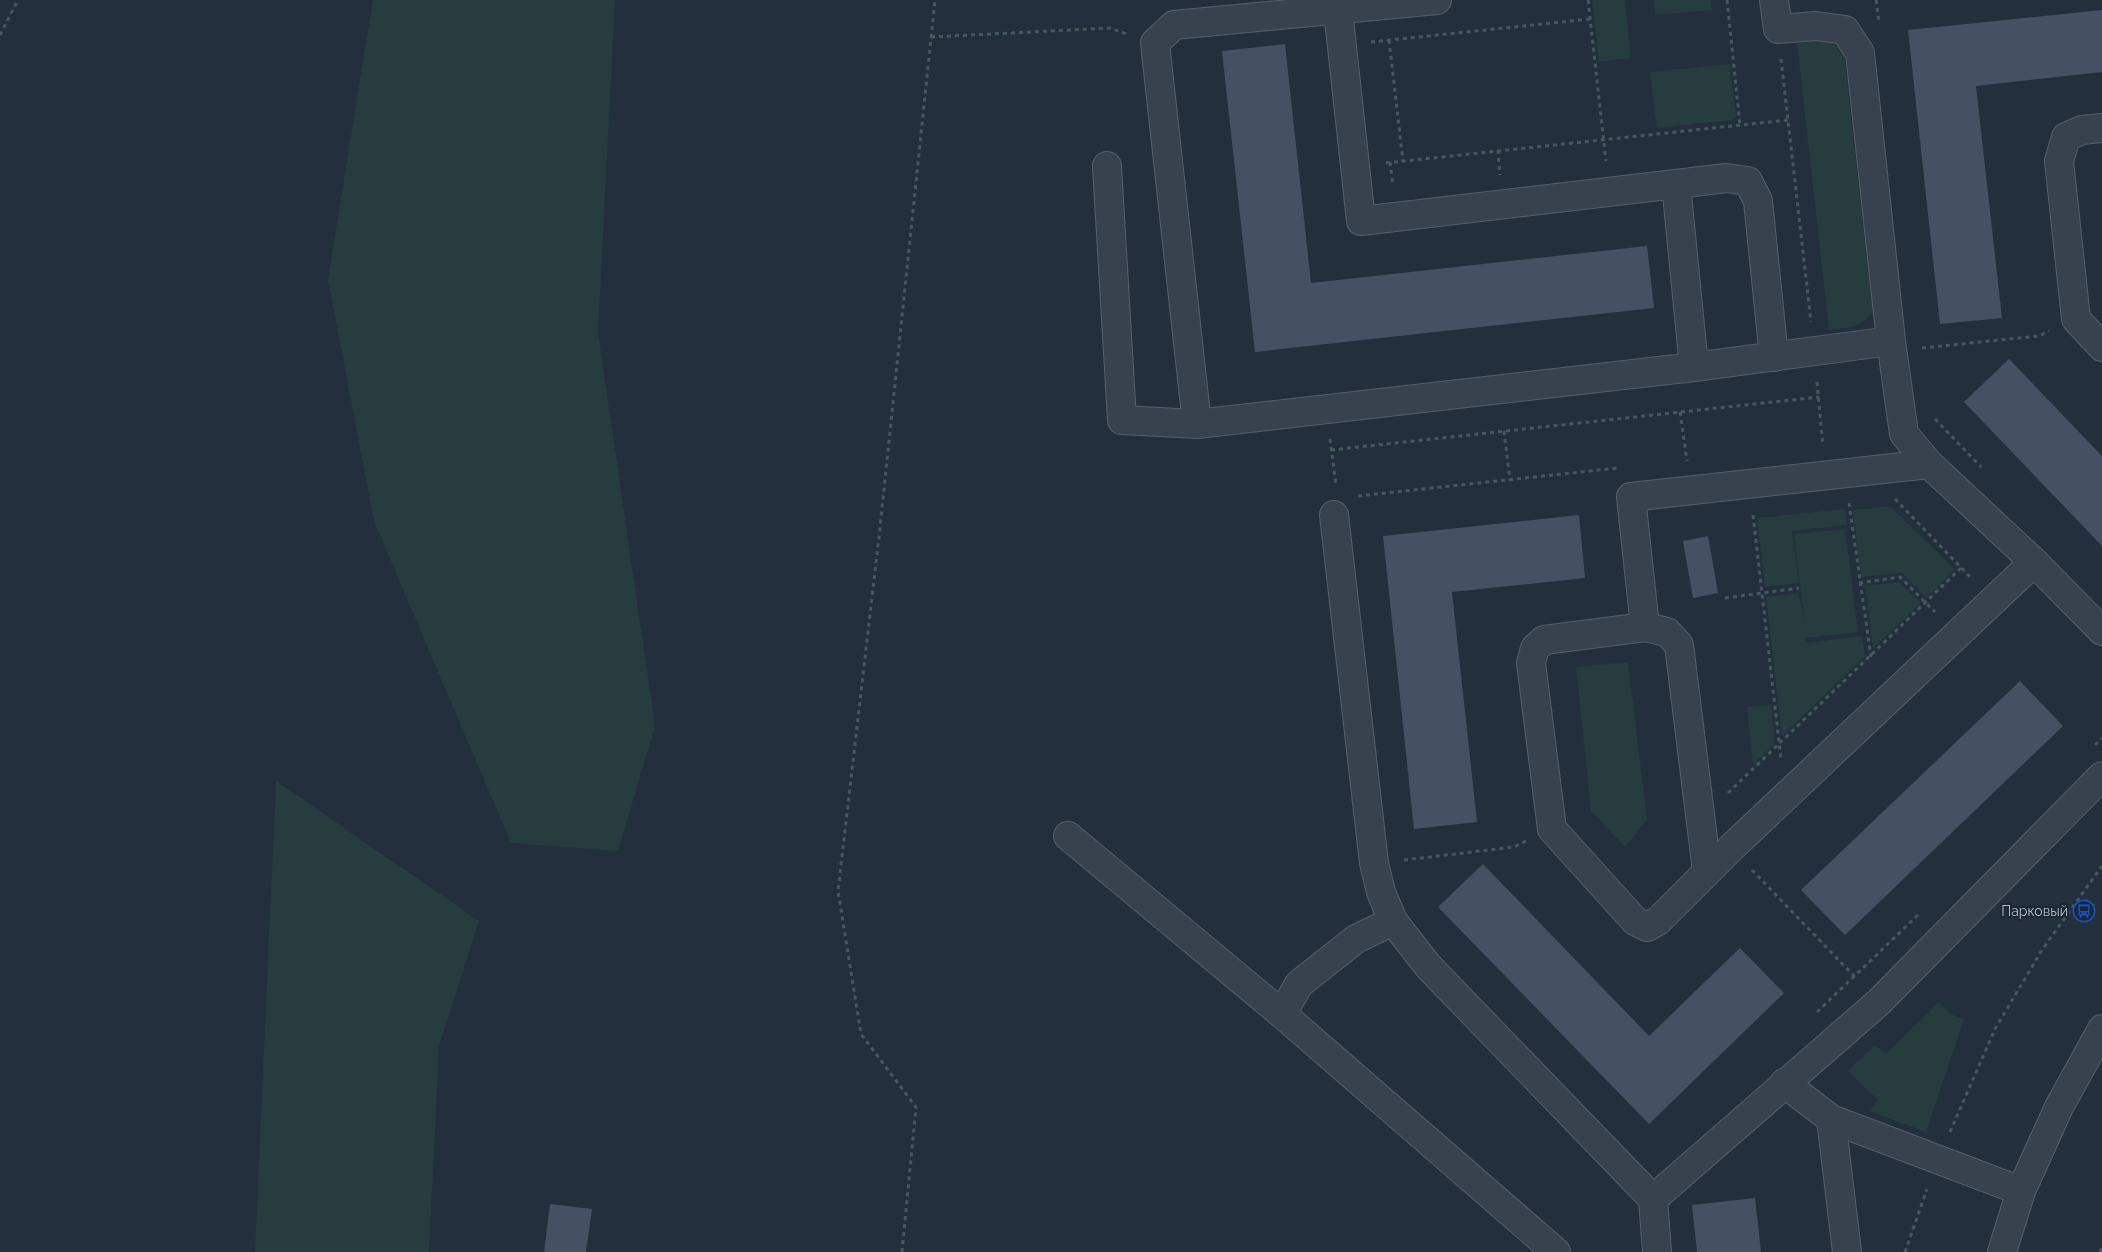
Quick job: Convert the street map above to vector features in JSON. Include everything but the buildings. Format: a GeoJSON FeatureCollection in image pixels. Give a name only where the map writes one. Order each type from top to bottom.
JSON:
{"type":"FeatureCollection","features":[{"type":"Feature","properties":{"kind":"street"},"geometry":{"type":"LineString","coordinates":[[1197,424],[1156,43],[1174,25],[1248,9],[1338,10],[1429,0]]}},
{"type":"Feature","properties":{"kind":"street"},"geometry":{"type":"LineString","coordinates":[[1774,0],[1778,29],[1816,26],[1845,30],[1860,53],[1902,345],[1904,434],[1930,464],[2034,562],[2102,631]]}},
{"type":"Feature","properties":{"kind":"street"},"geometry":{"type":"LineString","coordinates":[[1338,10],[1360,221],[1726,178],[1748,180],[1758,201],[1774,358]]}},
{"type":"Feature","properties":{"kind":"street"},"geometry":{"type":"LineString","coordinates":[[2102,128],[2082,130],[2066,137],[2059,161],[2076,319],[2102,347]]}},
{"type":"Feature","properties":{"kind":"street"},"geometry":{"type":"LineString","coordinates":[[1107,166],[1122,420],[1197,424],[1815,352],[1902,345]]}},
{"type":"Feature","properties":{"kind":"street"},"geometry":{"type":"LineString","coordinates":[[1676,184],[1694,367]]}},
{"type":"Feature","properties":{"kind":"street"},"geometry":{"type":"LineString","coordinates":[[1645,627],[1632,497],[1930,464]]}},
{"type":"Feature","properties":{"kind":"street"},"geometry":{"type":"LineString","coordinates":[[1334,514],[1374,863],[1381,892],[1393,921],[1428,966],[1653,1199],[1657,1252]]}},
{"type":"Feature","properties":{"kind":"street"},"geometry":{"type":"LineString","coordinates":[[1707,871],[1679,645],[1667,632],[1645,627],[1544,640],[1535,648],[1532,663],[1552,829],[1635,921],[1647,927],[1658,922],[1730,848],[2034,562]]}},
{"type":"Feature","properties":{"kind":"street"},"geometry":{"type":"LineString","coordinates":[[1653,1199],[1879,1002],[2102,776]]}},
{"type":"Feature","properties":{"kind":"street"},"geometry":{"type":"LineString","coordinates":[[1068,836],[1282,1014],[1556,1252]]}},
{"type":"Feature","properties":{"kind":"street"},"geometry":{"type":"LineString","coordinates":[[1282,1014],[1298,984],[1356,939],[1393,921]]}},
{"type":"Feature","properties":{"kind":"street"},"geometry":{"type":"LineString","coordinates":[[2002,1252],[2021,1191],[2060,1107],[2102,1029]]}},
{"type":"Feature","properties":{"kind":"street"},"geometry":{"type":"LineString","coordinates":[[1784,1083],[1831,1119],[2021,1191]]}},
{"type":"Feature","properties":{"kind":"street"},"geometry":{"type":"LineString","coordinates":[[1831,1119],[1847,1252]]}},
{"type":"Feature","properties":{"kind":"path"},"geometry":{"type":"LineString","coordinates":[[0,35],[18,0]]}},
{"type":"Feature","properties":{"kind":"path"},"geometry":{"type":"LineString","coordinates":[[902,1252],[916,1107],[861,1034],[838,891],[879,537],[935,0]]}},
{"type":"Feature","properties":{"kind":"path"},"geometry":{"type":"LineString","coordinates":[[1588,0],[1610,191]]}},
{"type":"Feature","properties":{"kind":"path"},"geometry":{"type":"LineString","coordinates":[[1727,0],[1740,125]]}},
{"type":"Feature","properties":{"kind":"path"},"geometry":{"type":"LineString","coordinates":[[1876,0],[1879,29]]}},
{"type":"Feature","properties":{"kind":"path"},"geometry":{"type":"LineString","coordinates":[[1342,46],[1590,19]]}},
{"type":"Feature","properties":{"kind":"path"},"geometry":{"type":"LineString","coordinates":[[932,37],[1110,28],[1156,43]]}},
{"type":"Feature","properties":{"kind":"path"},"geometry":{"type":"LineString","coordinates":[[1778,29],[1815,352],[1823,446]]}},
{"type":"Feature","properties":{"kind":"path"},"geometry":{"type":"LineString","coordinates":[[1389,40],[1403,161]]}},
{"type":"Feature","properties":{"kind":"path"},"geometry":{"type":"LineString","coordinates":[[1354,166],[1788,120]]}},
{"type":"Feature","properties":{"kind":"path"},"geometry":{"type":"LineString","coordinates":[[1902,345],[2039,336],[2076,319]]}},
{"type":"Feature","properties":{"kind":"path"},"geometry":{"type":"LineString","coordinates":[[1331,450],[1819,397]]}},
{"type":"Feature","properties":{"kind":"path"},"geometry":{"type":"LineString","coordinates":[[1326,409],[1337,498],[1334,514]]}},
{"type":"Feature","properties":{"kind":"path"},"geometry":{"type":"LineString","coordinates":[[1680,412],[1686,461]]}},
{"type":"Feature","properties":{"kind":"path"},"geometry":{"type":"LineString","coordinates":[[1932,416],[1986,472]]}},
{"type":"Feature","properties":{"kind":"path"},"geometry":{"type":"LineString","coordinates":[[1504,431],[1510,480]]}},
{"type":"Feature","properties":{"kind":"path"},"geometry":{"type":"LineString","coordinates":[[1750,484],[1778,744],[1786,797]]}},
{"type":"Feature","properties":{"kind":"path"},"geometry":{"type":"LineString","coordinates":[[1848,495],[1871,657]]}},
{"type":"Feature","properties":{"kind":"path"},"geometry":{"type":"LineString","coordinates":[[1894,498],[1993,602]]}},
{"type":"Feature","properties":{"kind":"path"},"geometry":{"type":"LineString","coordinates":[[1700,819],[1871,657],[1961,568]]}},
{"type":"Feature","properties":{"kind":"path"},"geometry":{"type":"LineString","coordinates":[[1859,582],[1900,577],[1959,634]]}},
{"type":"Feature","properties":{"kind":"path"},"geometry":{"type":"LineString","coordinates":[[1725,598],[1799,588]]}},
{"type":"Feature","properties":{"kind":"path"},"geometry":{"type":"LineString","coordinates":[[2088,752],[2102,738]]}},
{"type":"Feature","properties":{"kind":"path"},"geometry":{"type":"LineString","coordinates":[[1374,863],[1514,847],[1552,829]]}},
{"type":"Feature","properties":{"kind":"path"},"geometry":{"type":"LineString","coordinates":[[1730,848],[1879,1002]]}},
{"type":"Feature","properties":{"kind":"path"},"geometry":{"type":"LineString","coordinates":[[1905,1252],[1937,1160],[1995,1030],[2042,950],[2102,866]]}},
{"type":"Feature","properties":{"kind":"path"},"geometry":{"type":"LineString","coordinates":[[1811,1017],[1925,908]]}},
{"type":"Feature","properties":{"kind":"path"},"geometry":{"type":"LineString","coordinates":[[2100,1252],[2102,1248]]}},
{"type":"Feature","properties":{"kind":"green space"},"geometry":{"type":"Polygon","coordinates":[[[373,0],[615,0],[598,332],[655,726],[618,851],[511,843],[374,521],[328,279],[373,0]]]}},
{"type":"Feature","properties":{"kind":"green space"},"geometry":{"type":"Polygon","coordinates":[[[1592,0],[1625,0],[1631,58],[1599,62],[1592,0]]]}},
{"type":"Feature","properties":{"kind":"green space"},"geometry":{"type":"Polygon","coordinates":[[[1654,0],[1711,0],[1712,10],[1655,15],[1654,0]]]}},
{"type":"Feature","properties":{"kind":"green space"},"geometry":{"type":"Polygon","coordinates":[[[1820,41],[1834,44],[1844,56],[1873,311],[1859,324],[1829,330],[1797,43],[1820,41]]]}},
{"type":"Feature","properties":{"kind":"green space"},"geometry":{"type":"Polygon","coordinates":[[[1729,64],[1736,115],[1732,120],[1657,128],[1650,72],[1729,64]]]}},
{"type":"Feature","properties":{"kind":"green space"},"geometry":{"type":"Polygon","coordinates":[[[1890,506],[1955,570],[1926,598],[1902,573],[1861,577],[1853,510],[1890,506]]]}},
{"type":"Feature","properties":{"kind":"green space"},"geometry":{"type":"Polygon","coordinates":[[[1845,509],[1847,525],[1792,531],[1799,583],[1765,587],[1757,518],[1845,509]]]}},
{"type":"Feature","properties":{"kind":"green space"},"geometry":{"type":"Polygon","coordinates":[[[1845,529],[1858,632],[1806,638],[1806,643],[1862,636],[1865,656],[1782,736],[1766,597],[1799,593],[1805,627],[1794,534],[1845,529]]]}},
{"type":"Feature","properties":{"kind":"green space"},"geometry":{"type":"Polygon","coordinates":[[[1900,582],[1921,603],[1873,648],[1865,586],[1900,582]]]}},
{"type":"Feature","properties":{"kind":"green space"},"geometry":{"type":"Polygon","coordinates":[[[1628,662],[1647,820],[1625,847],[1591,811],[1576,667],[1628,662]]]}},
{"type":"Feature","properties":{"kind":"green space"},"geometry":{"type":"Polygon","coordinates":[[[1771,705],[1775,744],[1753,764],[1747,707],[1771,705]]]}},
{"type":"Feature","properties":{"kind":"green space"},"geometry":{"type":"Polygon","coordinates":[[[276,781],[479,921],[439,1046],[429,1252],[255,1252],[276,781]]]}},
{"type":"Feature","properties":{"kind":"green space"},"geometry":{"type":"Polygon","coordinates":[[[1939,1002],[1950,1014],[1964,1019],[1926,1132],[1869,1111],[1878,1100],[1848,1071],[1875,1045],[1886,1054],[1939,1002]]]}},
{"type":"Feature","properties":{"kind":"place","name":"Парковый"},"geometry":{"type":"Point","coordinates":[2084,911]}}]}
